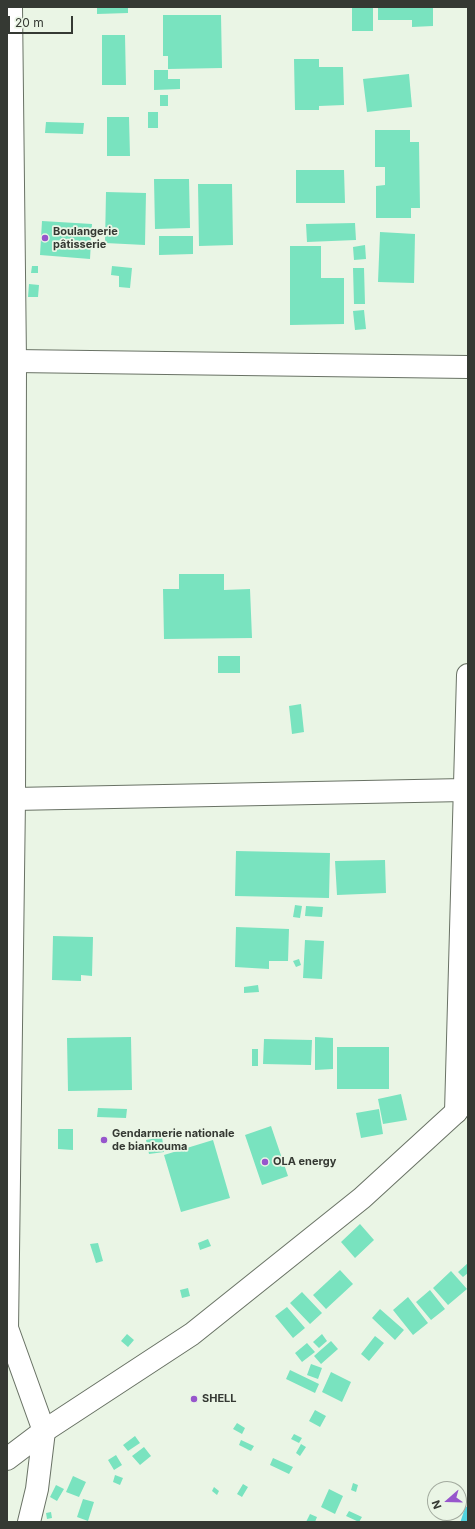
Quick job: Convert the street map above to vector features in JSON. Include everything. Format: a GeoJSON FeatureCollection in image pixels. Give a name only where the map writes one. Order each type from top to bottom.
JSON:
{"type":"FeatureCollection","features":[{"type":"Feature","properties":{"kind":"street"},"geometry":{"type":"LineString","coordinates":[[11,7],[15,361],[14,799],[7,1329],[44,1431],[37,1489],[29,1522]]}},
{"type":"Feature","properties":{"kind":"street"},"geometry":{"type":"LineString","coordinates":[[15,361],[468,367]]}},
{"type":"Feature","properties":{"kind":"street"},"geometry":{"type":"LineString","coordinates":[[7,1459],[44,1431],[192,1334],[362,1198],[462,1105],[464,790],[468,675]]}},
{"type":"Feature","properties":{"kind":"street"},"geometry":{"type":"LineString","coordinates":[[14,799],[464,790]]}},
{"type":"Feature","properties":{"kind":"building"},"geometry":{"type":"Polygon","coordinates":[[[97,7],[128,7],[128,13],[97,14],[97,7]]]}},
{"type":"Feature","properties":{"kind":"building"},"geometry":{"type":"Polygon","coordinates":[[[352,7],[373,7],[373,31],[352,31],[352,7]]]}},
{"type":"Feature","properties":{"kind":"building"},"geometry":{"type":"Polygon","coordinates":[[[378,7],[433,7],[433,26],[412,27],[412,20],[378,20],[378,7]]]}},
{"type":"Feature","properties":{"kind":"building"},"geometry":{"type":"Polygon","coordinates":[[[163,15],[221,15],[222,68],[168,69],[168,56],[163,56],[163,15]]]}},
{"type":"Feature","properties":{"kind":"building"},"geometry":{"type":"Polygon","coordinates":[[[102,35],[125,35],[126,85],[102,85],[102,35]]]}},
{"type":"Feature","properties":{"kind":"building"},"geometry":{"type":"Polygon","coordinates":[[[294,59],[319,59],[319,67],[343,67],[344,105],[319,106],[319,110],[295,110],[294,59]]]}},
{"type":"Feature","properties":{"kind":"building"},"geometry":{"type":"Polygon","coordinates":[[[154,70],[168,70],[168,79],[180,79],[180,89],[154,90],[154,70]]]}},
{"type":"Feature","properties":{"kind":"building"},"geometry":{"type":"Polygon","coordinates":[[[409,74],[412,107],[367,112],[363,79],[409,74]]]}},
{"type":"Feature","properties":{"kind":"building"},"geometry":{"type":"Polygon","coordinates":[[[160,95],[168,95],[168,106],[160,106],[160,95]]]}},
{"type":"Feature","properties":{"kind":"building"},"geometry":{"type":"Polygon","coordinates":[[[148,112],[158,112],[158,128],[148,128],[148,112]]]}},
{"type":"Feature","properties":{"kind":"building"},"geometry":{"type":"Polygon","coordinates":[[[107,117],[129,117],[130,156],[107,156],[107,117]]]}},
{"type":"Feature","properties":{"kind":"building"},"geometry":{"type":"Polygon","coordinates":[[[46,122],[84,123],[83,134],[45,133],[46,122]]]}},
{"type":"Feature","properties":{"kind":"building"},"geometry":{"type":"Polygon","coordinates":[[[375,130],[410,130],[410,142],[419,142],[420,208],[411,208],[411,218],[376,218],[376,186],[385,185],[385,167],[375,167],[375,130]]]}},
{"type":"Feature","properties":{"kind":"building"},"geometry":{"type":"Polygon","coordinates":[[[296,170],[344,170],[345,203],[296,203],[296,170]]]}},
{"type":"Feature","properties":{"kind":"building"},"geometry":{"type":"Polygon","coordinates":[[[154,179],[189,179],[190,228],[155,229],[154,179]]]}},
{"type":"Feature","properties":{"kind":"building"},"geometry":{"type":"Polygon","coordinates":[[[198,184],[232,184],[233,245],[199,246],[198,184]]]}},
{"type":"Feature","properties":{"kind":"building"},"geometry":{"type":"Polygon","coordinates":[[[106,192],[146,193],[145,245],[105,243],[106,192]]]}},
{"type":"Feature","properties":{"kind":"building"},"geometry":{"type":"Polygon","coordinates":[[[42,221],[92,224],[90,259],[40,255],[42,221]]]}},
{"type":"Feature","properties":{"kind":"building"},"geometry":{"type":"Polygon","coordinates":[[[355,223],[356,240],[307,242],[306,224],[355,223]]]}},
{"type":"Feature","properties":{"kind":"building"},"geometry":{"type":"Polygon","coordinates":[[[380,232],[415,234],[414,283],[378,282],[380,232]]]}},
{"type":"Feature","properties":{"kind":"building"},"geometry":{"type":"Polygon","coordinates":[[[159,236],[193,236],[193,254],[159,255],[159,236]]]}},
{"type":"Feature","properties":{"kind":"building"},"geometry":{"type":"Polygon","coordinates":[[[365,245],[366,259],[354,260],[353,247],[365,245]]]}},
{"type":"Feature","properties":{"kind":"building"},"geometry":{"type":"Polygon","coordinates":[[[290,246],[321,246],[321,278],[344,278],[344,324],[290,325],[290,246]]]}},
{"type":"Feature","properties":{"kind":"building"},"geometry":{"type":"Polygon","coordinates":[[[32,266],[38,266],[38,273],[31,273],[32,266]]]}},
{"type":"Feature","properties":{"kind":"building"},"geometry":{"type":"Polygon","coordinates":[[[112,266],[132,268],[130,288],[119,287],[119,276],[111,275],[112,266]]]}},
{"type":"Feature","properties":{"kind":"building"},"geometry":{"type":"Polygon","coordinates":[[[353,268],[364,268],[365,304],[354,304],[353,268]]]}},
{"type":"Feature","properties":{"kind":"building"},"geometry":{"type":"Polygon","coordinates":[[[29,284],[39,285],[38,297],[28,297],[29,284]]]}},
{"type":"Feature","properties":{"kind":"building"},"geometry":{"type":"Polygon","coordinates":[[[364,310],[366,329],[355,330],[353,311],[364,310]]]}},
{"type":"Feature","properties":{"kind":"building"},"geometry":{"type":"Polygon","coordinates":[[[179,574],[224,574],[224,590],[250,589],[252,638],[164,639],[163,589],[179,589],[179,574]]]}},
{"type":"Feature","properties":{"kind":"building"},"geometry":{"type":"Polygon","coordinates":[[[218,656],[240,656],[240,673],[218,673],[218,656]]]}},
{"type":"Feature","properties":{"kind":"building"},"geometry":{"type":"Polygon","coordinates":[[[301,704],[304,732],[292,734],[289,706],[301,704]]]}},
{"type":"Feature","properties":{"kind":"building"},"geometry":{"type":"Polygon","coordinates":[[[236,851],[330,853],[329,898],[235,896],[236,851]]]}},
{"type":"Feature","properties":{"kind":"building"},"geometry":{"type":"Polygon","coordinates":[[[385,860],[386,893],[337,895],[335,861],[385,860]]]}},
{"type":"Feature","properties":{"kind":"building"},"geometry":{"type":"Polygon","coordinates":[[[295,905],[302,906],[300,918],[293,917],[295,905]]]}},
{"type":"Feature","properties":{"kind":"building"},"geometry":{"type":"Polygon","coordinates":[[[306,906],[323,907],[322,917],[305,916],[306,906]]]}},
{"type":"Feature","properties":{"kind":"building"},"geometry":{"type":"Polygon","coordinates":[[[236,927],[289,929],[288,961],[269,961],[269,969],[235,967],[236,927]]]}},
{"type":"Feature","properties":{"kind":"building"},"geometry":{"type":"Polygon","coordinates":[[[53,936],[93,937],[92,976],[81,975],[81,981],[52,980],[53,936]]]}},
{"type":"Feature","properties":{"kind":"building"},"geometry":{"type":"Polygon","coordinates":[[[305,940],[324,941],[322,979],[303,978],[305,940]]]}},
{"type":"Feature","properties":{"kind":"building"},"geometry":{"type":"Polygon","coordinates":[[[299,959],[301,965],[296,967],[293,961],[299,959]]]}},
{"type":"Feature","properties":{"kind":"building"},"geometry":{"type":"Polygon","coordinates":[[[258,985],[259,992],[244,993],[244,987],[258,985]]]}},
{"type":"Feature","properties":{"kind":"building"},"geometry":{"type":"Polygon","coordinates":[[[131,1037],[132,1090],[68,1091],[67,1038],[131,1037]]]}},
{"type":"Feature","properties":{"kind":"building"},"geometry":{"type":"Polygon","coordinates":[[[315,1037],[333,1038],[333,1069],[315,1070],[315,1037]]]}},
{"type":"Feature","properties":{"kind":"building"},"geometry":{"type":"Polygon","coordinates":[[[264,1039],[312,1040],[311,1065],[263,1064],[264,1039]]]}},
{"type":"Feature","properties":{"kind":"building"},"geometry":{"type":"Polygon","coordinates":[[[337,1047],[389,1047],[389,1089],[337,1089],[337,1047]]]}},
{"type":"Feature","properties":{"kind":"building"},"geometry":{"type":"Polygon","coordinates":[[[252,1049],[258,1049],[258,1066],[252,1066],[252,1049]]]}},
{"type":"Feature","properties":{"kind":"building"},"geometry":{"type":"Polygon","coordinates":[[[401,1094],[407,1120],[383,1124],[378,1099],[401,1094]]]}},
{"type":"Feature","properties":{"kind":"building"},"geometry":{"type":"Polygon","coordinates":[[[98,1108],[127,1109],[126,1118],[97,1117],[98,1108]]]}},
{"type":"Feature","properties":{"kind":"building"},"geometry":{"type":"Polygon","coordinates":[[[379,1109],[383,1134],[361,1138],[356,1113],[379,1109]]]}},
{"type":"Feature","properties":{"kind":"building"},"geometry":{"type":"Polygon","coordinates":[[[271,1126],[288,1176],[262,1185],[245,1135],[271,1126]]]}},
{"type":"Feature","properties":{"kind":"building"},"geometry":{"type":"Polygon","coordinates":[[[58,1129],[73,1129],[73,1150],[58,1149],[58,1129]]]}},
{"type":"Feature","properties":{"kind":"building"},"geometry":{"type":"Polygon","coordinates":[[[162,1137],[164,1152],[149,1154],[146,1140],[162,1137]]]}},
{"type":"Feature","properties":{"kind":"building"},"geometry":{"type":"Polygon","coordinates":[[[213,1140],[230,1198],[181,1212],[164,1155],[213,1140]]]}},
{"type":"Feature","properties":{"kind":"building"},"geometry":{"type":"Polygon","coordinates":[[[360,1224],[374,1240],[355,1258],[341,1242],[360,1224]]]}},
{"type":"Feature","properties":{"kind":"building"},"geometry":{"type":"Polygon","coordinates":[[[208,1239],[211,1246],[200,1250],[198,1243],[208,1239]]]}},
{"type":"Feature","properties":{"kind":"building"},"geometry":{"type":"Polygon","coordinates":[[[98,1243],[103,1261],[96,1263],[90,1244],[98,1243]]]}},
{"type":"Feature","properties":{"kind":"building"},"geometry":{"type":"Polygon","coordinates":[[[468,1263],[468,1273],[463,1277],[458,1272],[468,1263]]]}},
{"type":"Feature","properties":{"kind":"building"},"geometry":{"type":"Polygon","coordinates":[[[340,1270],[353,1284],[326,1309],[313,1295],[340,1270]]]}},
{"type":"Feature","properties":{"kind":"building"},"geometry":{"type":"Polygon","coordinates":[[[451,1271],[467,1289],[448,1305],[433,1288],[451,1271]]]}},
{"type":"Feature","properties":{"kind":"building"},"geometry":{"type":"Polygon","coordinates":[[[188,1288],[190,1296],[182,1298],[180,1290],[188,1288]]]}},
{"type":"Feature","properties":{"kind":"building"},"geometry":{"type":"Polygon","coordinates":[[[430,1290],[445,1309],[431,1320],[416,1302],[430,1290]]]}},
{"type":"Feature","properties":{"kind":"building"},"geometry":{"type":"Polygon","coordinates":[[[302,1292],[322,1313],[310,1324],[290,1303],[302,1292]]]}},
{"type":"Feature","properties":{"kind":"building"},"geometry":{"type":"Polygon","coordinates":[[[408,1297],[428,1323],[413,1335],[393,1310],[408,1297]]]}},
{"type":"Feature","properties":{"kind":"building"},"geometry":{"type":"Polygon","coordinates":[[[287,1307],[305,1328],[293,1338],[275,1316],[287,1307]]]}},
{"type":"Feature","properties":{"kind":"building"},"geometry":{"type":"Polygon","coordinates":[[[380,1309],[404,1330],[395,1340],[372,1318],[380,1309]]]}},
{"type":"Feature","properties":{"kind":"building"},"geometry":{"type":"Polygon","coordinates":[[[127,1334],[134,1340],[128,1347],[121,1341],[127,1334]]]}},
{"type":"Feature","properties":{"kind":"building"},"geometry":{"type":"Polygon","coordinates":[[[322,1334],[327,1341],[319,1348],[313,1342],[322,1334]]]}},
{"type":"Feature","properties":{"kind":"building"},"geometry":{"type":"Polygon","coordinates":[[[375,1336],[384,1343],[369,1361],[361,1354],[375,1336]]]}},
{"type":"Feature","properties":{"kind":"building"},"geometry":{"type":"Polygon","coordinates":[[[331,1341],[338,1349],[321,1364],[314,1356],[331,1341]]]}},
{"type":"Feature","properties":{"kind":"building"},"geometry":{"type":"Polygon","coordinates":[[[307,1343],[315,1352],[302,1362],[295,1353],[307,1343]]]}},
{"type":"Feature","properties":{"kind":"building"},"geometry":{"type":"Polygon","coordinates":[[[311,1364],[322,1368],[318,1379],[307,1375],[311,1364]]]}},
{"type":"Feature","properties":{"kind":"building"},"geometry":{"type":"Polygon","coordinates":[[[290,1370],[319,1384],[315,1393],[286,1379],[290,1370]]]}},
{"type":"Feature","properties":{"kind":"building"},"geometry":{"type":"Polygon","coordinates":[[[331,1372],[351,1382],[342,1402],[322,1392],[331,1372]]]}},
{"type":"Feature","properties":{"kind":"building"},"geometry":{"type":"Polygon","coordinates":[[[315,1410],[326,1416],[320,1427],[309,1421],[315,1410]]]}},
{"type":"Feature","properties":{"kind":"building"},"geometry":{"type":"Polygon","coordinates":[[[237,1423],[245,1428],[242,1434],[233,1429],[237,1423]]]}},
{"type":"Feature","properties":{"kind":"building"},"geometry":{"type":"Polygon","coordinates":[[[294,1434],[302,1438],[299,1443],[291,1439],[294,1434]]]}},
{"type":"Feature","properties":{"kind":"building"},"geometry":{"type":"Polygon","coordinates":[[[135,1436],[140,1443],[128,1451],[123,1445],[135,1436]]]}},
{"type":"Feature","properties":{"kind":"building"},"geometry":{"type":"Polygon","coordinates":[[[241,1440],[254,1446],[251,1451],[239,1445],[241,1440]]]}},
{"type":"Feature","properties":{"kind":"building"},"geometry":{"type":"Polygon","coordinates":[[[301,1444],[306,1447],[300,1456],[296,1453],[301,1444]]]}},
{"type":"Feature","properties":{"kind":"building"},"geometry":{"type":"Polygon","coordinates":[[[144,1447],[151,1456],[140,1465],[132,1456],[144,1447]]]}},
{"type":"Feature","properties":{"kind":"building"},"geometry":{"type":"Polygon","coordinates":[[[116,1455],[122,1465],[114,1470],[108,1460],[116,1455]]]}},
{"type":"Feature","properties":{"kind":"building"},"geometry":{"type":"Polygon","coordinates":[[[273,1458],[293,1467],[289,1474],[270,1465],[273,1458]]]}},
{"type":"Feature","properties":{"kind":"building"},"geometry":{"type":"Polygon","coordinates":[[[115,1475],[123,1478],[120,1485],[113,1482],[115,1475]]]}},
{"type":"Feature","properties":{"kind":"building"},"geometry":{"type":"Polygon","coordinates":[[[73,1476],[86,1482],[79,1497],[66,1492],[73,1476]]]}},
{"type":"Feature","properties":{"kind":"building"},"geometry":{"type":"Polygon","coordinates":[[[353,1483],[358,1485],[356,1492],[351,1490],[353,1483]]]}},
{"type":"Feature","properties":{"kind":"building"},"geometry":{"type":"Polygon","coordinates":[[[243,1484],[248,1487],[242,1497],[237,1494],[243,1484]]]}},
{"type":"Feature","properties":{"kind":"building"},"geometry":{"type":"Polygon","coordinates":[[[56,1485],[64,1489],[57,1501],[50,1497],[56,1485]]]}},
{"type":"Feature","properties":{"kind":"building"},"geometry":{"type":"Polygon","coordinates":[[[214,1487],[219,1491],[217,1495],[212,1491],[214,1487]]]}},
{"type":"Feature","properties":{"kind":"building"},"geometry":{"type":"Polygon","coordinates":[[[329,1489],[343,1496],[335,1514],[321,1507],[329,1489]]]}},
{"type":"Feature","properties":{"kind":"building"},"geometry":{"type":"Polygon","coordinates":[[[83,1499],[94,1502],[88,1521],[77,1517],[83,1499]]]}},
{"type":"Feature","properties":{"kind":"building"},"geometry":{"type":"Polygon","coordinates":[[[349,1511],[362,1517],[359,1522],[346,1516],[349,1511]]]}},
{"type":"Feature","properties":{"kind":"building"},"geometry":{"type":"Polygon","coordinates":[[[51,1512],[52,1518],[47,1519],[46,1513],[51,1512]]]}},
{"type":"Feature","properties":{"kind":"building"},"geometry":{"type":"Polygon","coordinates":[[[310,1514],[317,1517],[315,1522],[306,1522],[310,1514]]]}},
{"type":"Feature","properties":{"kind":"waterway"},"geometry":{"type":"LineString","coordinates":[[464,1522],[468,1510]]}},
{"type":"Feature","properties":{"kind":"place","name":"Boulangerie pâtisserie"},"geometry":{"type":"Point","coordinates":[45,238]}},
{"type":"Feature","properties":{"kind":"place","name":"Gendarmerie nationale de biankouma"},"geometry":{"type":"Point","coordinates":[104,1140]}},
{"type":"Feature","properties":{"kind":"place","name":"OLA energy"},"geometry":{"type":"Point","coordinates":[265,1162]}},
{"type":"Feature","properties":{"kind":"place","name":"SHELL"},"geometry":{"type":"Point","coordinates":[194,1399]}}]}
